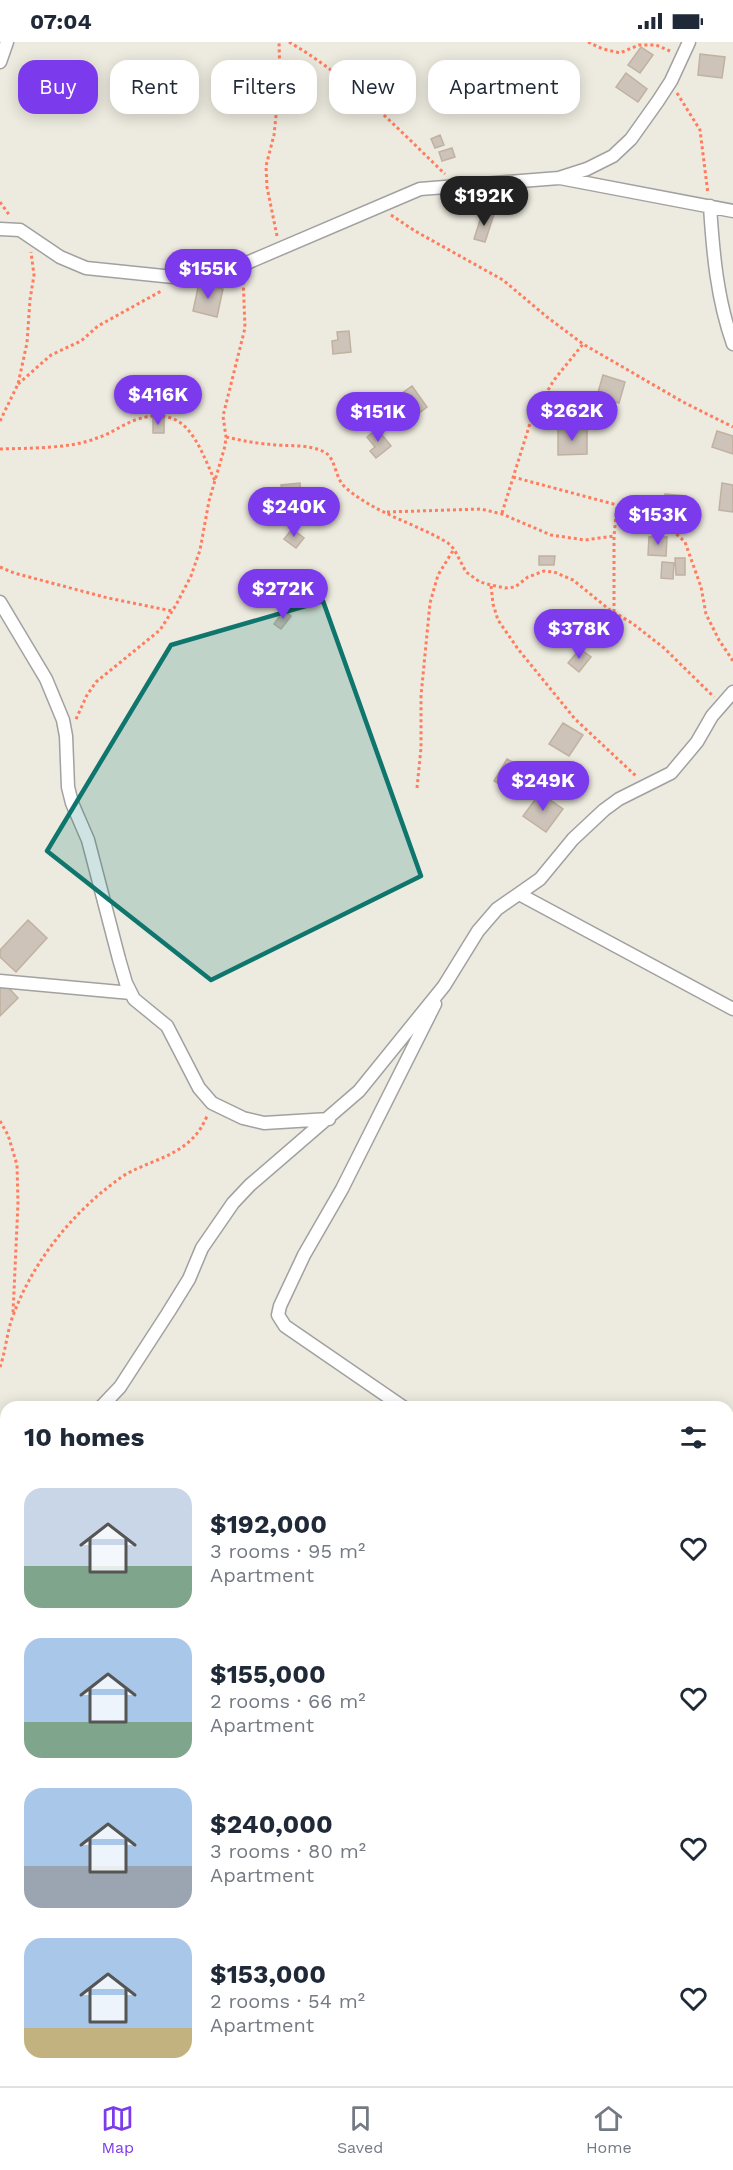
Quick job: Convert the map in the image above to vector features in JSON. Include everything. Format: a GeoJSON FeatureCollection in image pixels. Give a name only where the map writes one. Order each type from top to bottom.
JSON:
{"type":"FeatureCollection","features":[{"type":"Feature","properties":{"kind":"street"},"geometry":{"type":"LineString","coordinates":[[0,62],[7,42]]}},
{"type":"Feature","properties":{"kind":"street"},"geometry":{"type":"LineString","coordinates":[[0,229],[20,230],[60,257],[86,268],[183,278],[211,276],[420,189],[559,178],[587,169],[613,156],[631,139],[670,81],[689,42]]}},
{"type":"Feature","properties":{"kind":"street"},"geometry":{"type":"LineString","coordinates":[[559,178],[733,211]]}},
{"type":"Feature","properties":{"kind":"street"},"geometry":{"type":"LineString","coordinates":[[710,206],[715,272],[724,317],[733,344]]}},
{"type":"Feature","properties":{"kind":"street"},"geometry":{"type":"LineString","coordinates":[[0,602],[46,678],[63,720],[66,736],[68,787],[72,803],[88,840],[119,959],[134,999],[167,1026],[199,1088],[212,1103],[243,1118],[264,1122],[328,1119]]}},
{"type":"Feature","properties":{"kind":"street"},"geometry":{"type":"LineString","coordinates":[[394,1401],[285,1326],[278,1315],[304,1255],[342,1189],[444,986],[478,931],[496,909],[540,879],[573,840],[604,810],[619,799],[671,773],[698,742],[712,716],[733,692]]}},
{"type":"Feature","properties":{"kind":"street"},"geometry":{"type":"LineString","coordinates":[[519,894],[733,1009]]}},
{"type":"Feature","properties":{"kind":"street"},"geometry":{"type":"LineString","coordinates":[[0,981],[131,993]]}},
{"type":"Feature","properties":{"kind":"street"},"geometry":{"type":"LineString","coordinates":[[107,1401],[120,1387],[180,1294],[202,1248],[227,1209],[250,1185],[359,1091],[444,986]]}},
{"type":"Feature","properties":{"kind":"path"},"geometry":{"type":"LineString","coordinates":[[279,42],[280,77],[274,135],[266,166],[267,188],[279,249]]}},
{"type":"Feature","properties":{"kind":"path"},"geometry":{"type":"LineString","coordinates":[[289,42],[313,56],[343,80],[458,185]]}},
{"type":"Feature","properties":{"kind":"path"},"geometry":{"type":"LineString","coordinates":[[588,42],[620,53],[639,45],[656,45],[683,56]]}},
{"type":"Feature","properties":{"kind":"path"},"geometry":{"type":"LineString","coordinates":[[670,81],[700,130],[710,206]]}},
{"type":"Feature","properties":{"kind":"path"},"geometry":{"type":"LineString","coordinates":[[380,207],[416,231],[503,280],[583,344],[683,402],[733,427]]}},
{"type":"Feature","properties":{"kind":"path"},"geometry":{"type":"LineString","coordinates":[[0,421],[18,384],[27,343],[34,275],[28,235]]}},
{"type":"Feature","properties":{"kind":"path"},"geometry":{"type":"LineString","coordinates":[[66,736],[96,682],[160,630],[191,576],[200,550],[209,501],[226,437],[223,416],[245,328],[242,265]]}},
{"type":"Feature","properties":{"kind":"path"},"geometry":{"type":"LineString","coordinates":[[18,384],[51,355],[81,341],[98,326],[183,278]]}},
{"type":"Feature","properties":{"kind":"path"},"geometry":{"type":"LineString","coordinates":[[502,514],[532,417],[554,380],[583,344]]}},
{"type":"Feature","properties":{"kind":"path"},"geometry":{"type":"LineString","coordinates":[[0,449],[71,444],[96,439],[134,421],[165,416],[180,420],[187,428],[200,449],[215,482]]}},
{"type":"Feature","properties":{"kind":"path"},"geometry":{"type":"LineString","coordinates":[[226,437],[268,445],[297,446],[326,453],[331,458],[338,478],[345,487],[385,512],[439,538],[454,549],[466,572],[480,582],[505,588],[515,587],[538,573],[554,572],[573,579],[664,648],[722,705]]}},
{"type":"Feature","properties":{"kind":"path"},"geometry":{"type":"LineString","coordinates":[[513,477],[617,505],[674,532],[685,542],[701,587],[706,614],[733,661]]}},
{"type":"Feature","properties":{"kind":"path"},"geometry":{"type":"LineString","coordinates":[[614,612],[614,536],[617,505]]}},
{"type":"Feature","properties":{"kind":"path"},"geometry":{"type":"LineString","coordinates":[[385,512],[481,509],[502,514],[551,535],[585,540],[614,536]]}},
{"type":"Feature","properties":{"kind":"path"},"geometry":{"type":"LineString","coordinates":[[417,788],[421,748],[421,696],[430,603],[438,575],[454,549]]}},
{"type":"Feature","properties":{"kind":"path"},"geometry":{"type":"LineString","coordinates":[[0,567],[108,598],[172,611]]}},
{"type":"Feature","properties":{"kind":"path"},"geometry":{"type":"LineString","coordinates":[[491,585],[498,620],[518,649],[575,719],[647,786]]}},
{"type":"Feature","properties":{"kind":"path"},"geometry":{"type":"LineString","coordinates":[[0,1367],[13,1315],[35,1267],[62,1232],[101,1193],[128,1173],[165,1158],[195,1136],[205,1121],[212,1103]]}},
{"type":"Feature","properties":{"kind":"path"},"geometry":{"type":"LineString","coordinates":[[0,1121],[8,1135],[17,1165],[18,1203],[13,1315]]}},
{"type":"Feature","properties":{"kind":"highlighted area"},"geometry":{"type":"Polygon","coordinates":[[[323,601],[421,876],[211,980],[47,851],[171,645],[323,601]]]}},
{"type":"Feature","properties":{"kind":"building"},"geometry":{"type":"Polygon","coordinates":[[[641,47],[653,55],[640,73],[628,65],[641,47]]]}},
{"type":"Feature","properties":{"kind":"building"},"geometry":{"type":"Polygon","coordinates":[[[700,54],[725,57],[722,78],[698,75],[700,54]]]}},
{"type":"Feature","properties":{"kind":"building"},"geometry":{"type":"Polygon","coordinates":[[[626,73],[647,89],[638,102],[616,87],[626,73]]]}},
{"type":"Feature","properties":{"kind":"building"},"geometry":{"type":"Polygon","coordinates":[[[440,135],[444,145],[435,148],[431,139],[440,135]]]}},
{"type":"Feature","properties":{"kind":"building"},"geometry":{"type":"Polygon","coordinates":[[[452,148],[455,157],[442,161],[439,152],[452,148]]]}},
{"type":"Feature","properties":{"kind":"building"},"geometry":{"type":"Polygon","coordinates":[[[483,211],[494,214],[485,242],[474,239],[483,211]]]}},
{"type":"Feature","properties":{"kind":"building"},"geometry":{"type":"Polygon","coordinates":[[[199,283],[223,289],[217,317],[193,311],[199,283]]]}},
{"type":"Feature","properties":{"kind":"building"},"geometry":{"type":"Polygon","coordinates":[[[349,331],[351,352],[333,354],[332,341],[338,340],[337,332],[349,331]]]}},
{"type":"Feature","properties":{"kind":"building"},"geometry":{"type":"Polygon","coordinates":[[[603,375],[625,382],[619,403],[597,396],[603,375]]]}},
{"type":"Feature","properties":{"kind":"building"},"geometry":{"type":"Polygon","coordinates":[[[412,386],[427,407],[410,420],[394,399],[412,386]]]}},
{"type":"Feature","properties":{"kind":"building"},"geometry":{"type":"Polygon","coordinates":[[[153,418],[164,418],[164,433],[153,433],[153,418]]]}},
{"type":"Feature","properties":{"kind":"building"},"geometry":{"type":"Polygon","coordinates":[[[587,428],[587,454],[558,455],[558,429],[587,428]]]}},
{"type":"Feature","properties":{"kind":"building"},"geometry":{"type":"Polygon","coordinates":[[[377,429],[391,446],[376,458],[370,451],[375,447],[367,437],[377,429]]]}},
{"type":"Feature","properties":{"kind":"building"},"geometry":{"type":"Polygon","coordinates":[[[717,431],[733,436],[733,454],[712,447],[717,431]]]}},
{"type":"Feature","properties":{"kind":"building"},"geometry":{"type":"Polygon","coordinates":[[[300,483],[301,502],[283,503],[281,485],[300,483]]]}},
{"type":"Feature","properties":{"kind":"building"},"geometry":{"type":"Polygon","coordinates":[[[722,483],[733,485],[733,512],[719,510],[722,483]]]}},
{"type":"Feature","properties":{"kind":"building"},"geometry":{"type":"Polygon","coordinates":[[[665,494],[686,496],[683,522],[662,520],[665,494]]]}},
{"type":"Feature","properties":{"kind":"building"},"geometry":{"type":"Polygon","coordinates":[[[292,529],[304,538],[296,548],[284,539],[292,529]]]}},
{"type":"Feature","properties":{"kind":"building"},"geometry":{"type":"Polygon","coordinates":[[[649,537],[667,537],[666,556],[648,555],[649,537]]]}},
{"type":"Feature","properties":{"kind":"building"},"geometry":{"type":"Polygon","coordinates":[[[539,556],[555,556],[554,565],[539,565],[539,556]]]}},
{"type":"Feature","properties":{"kind":"building"},"geometry":{"type":"Polygon","coordinates":[[[675,558],[685,558],[685,575],[676,575],[675,558]]]}},
{"type":"Feature","properties":{"kind":"building"},"geometry":{"type":"Polygon","coordinates":[[[662,562],[674,563],[673,579],[661,578],[662,562]]]}},
{"type":"Feature","properties":{"kind":"building"},"geometry":{"type":"Polygon","coordinates":[[[284,610],[291,616],[281,629],[274,624],[284,610]]]}},
{"type":"Feature","properties":{"kind":"building"},"geometry":{"type":"Polygon","coordinates":[[[580,649],[591,657],[579,672],[568,663],[580,649]]]}},
{"type":"Feature","properties":{"kind":"building"},"geometry":{"type":"Polygon","coordinates":[[[563,723],[583,735],[569,756],[549,744],[563,723]]]}},
{"type":"Feature","properties":{"kind":"building"},"geometry":{"type":"Polygon","coordinates":[[[507,759],[530,771],[517,794],[494,781],[507,759]]]}},
{"type":"Feature","properties":{"kind":"building"},"geometry":{"type":"Polygon","coordinates":[[[540,793],[563,809],[546,832],[523,816],[540,793]]]}},
{"type":"Feature","properties":{"kind":"building"},"geometry":{"type":"Polygon","coordinates":[[[28,920],[47,938],[16,972],[0,957],[0,950],[28,920]]]}},
{"type":"Feature","properties":{"kind":"building"},"geometry":{"type":"Polygon","coordinates":[[[4,983],[18,998],[0,1016],[0,986],[4,983]]]}}]}
